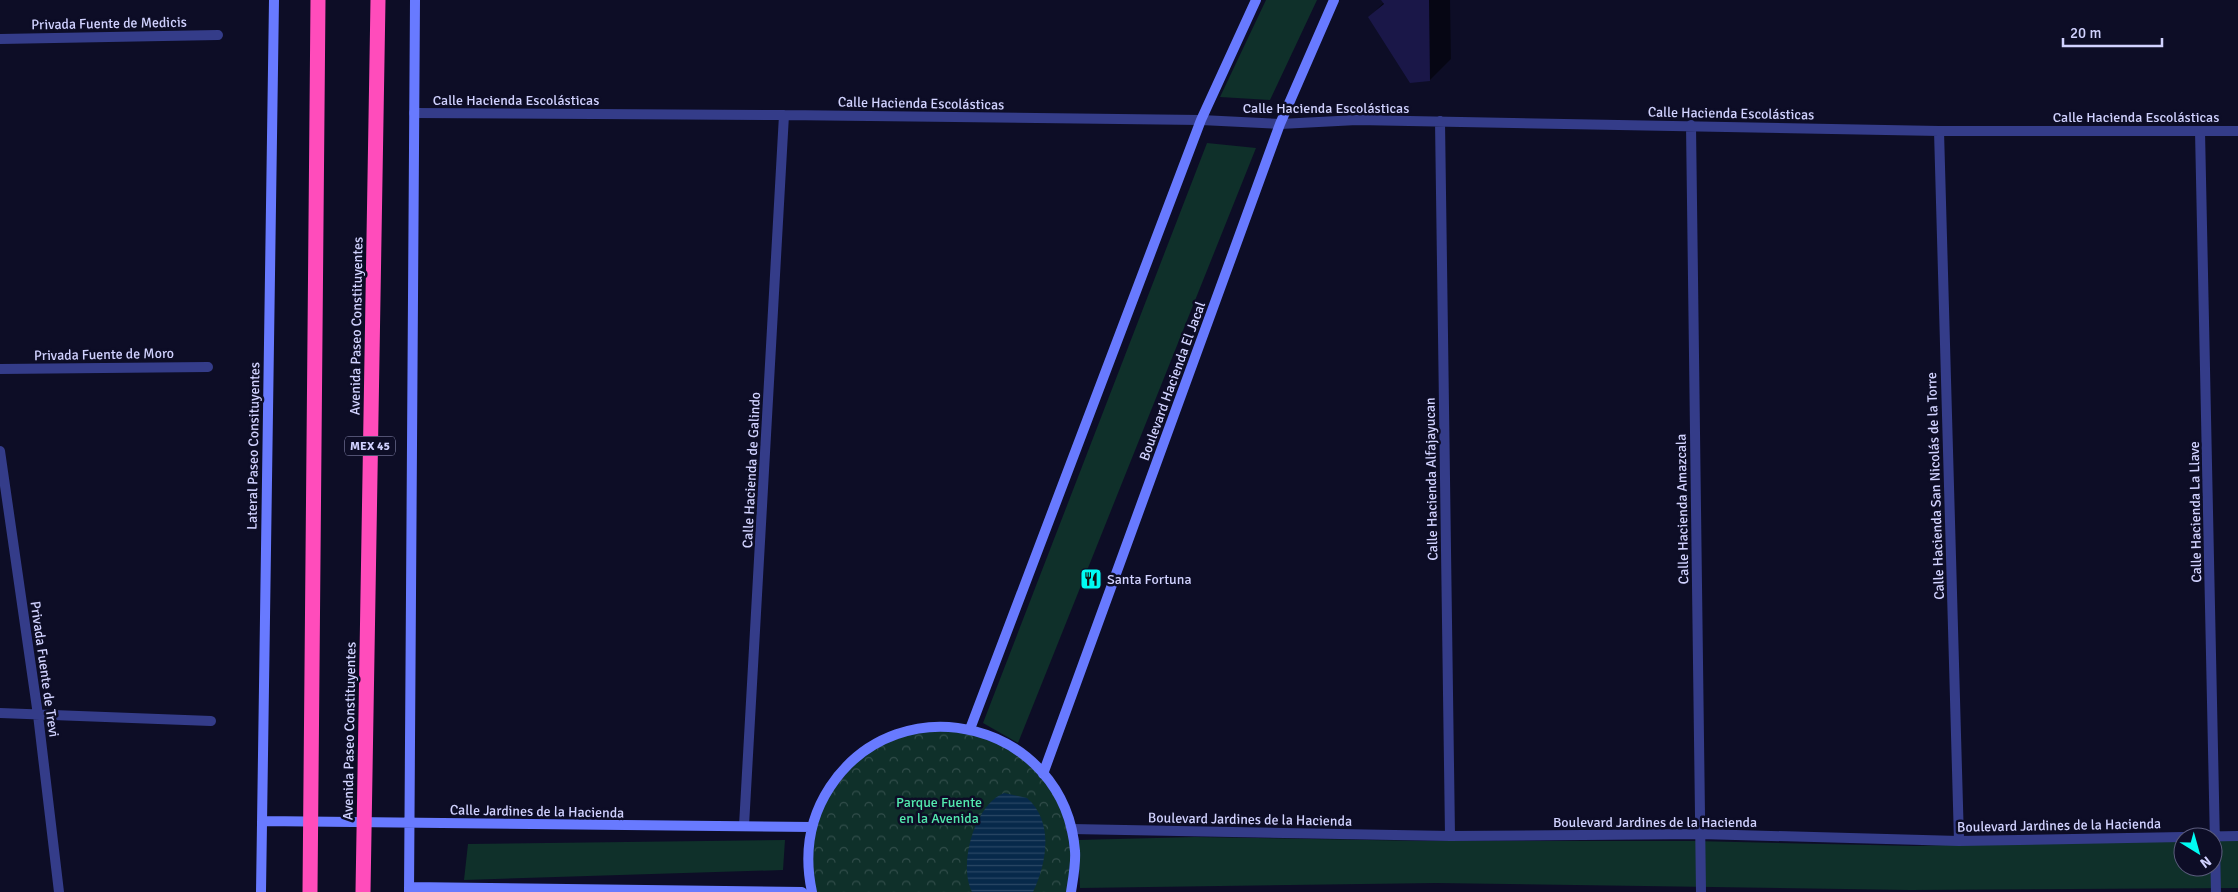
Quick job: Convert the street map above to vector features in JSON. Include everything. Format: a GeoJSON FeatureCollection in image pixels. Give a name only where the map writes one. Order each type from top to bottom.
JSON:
{"type":"FeatureCollection","features":[{"type":"Feature","properties":{"kind":"highway"},"geometry":{"type":"LineString","coordinates":[[310,892],[318,0]]}},
{"type":"Feature","properties":{"kind":"highway","name":"Avenida Paseo Constituyentes"},"geometry":{"type":"LineString","coordinates":[[363,892],[378,0]]}},
{"type":"Feature","properties":{"kind":"main road","name":"Lateral Paseo Consituyentes"},"geometry":{"type":"LineString","coordinates":[[260,892],[274,0]]}},
{"type":"Feature","properties":{"kind":"main road"},"geometry":{"type":"LineString","coordinates":[[415,0],[409,890],[802,892]]}},
{"type":"Feature","properties":{"kind":"main road"},"geometry":{"type":"LineString","coordinates":[[970,729],[1200,120],[1256,0]]}},
{"type":"Feature","properties":{"kind":"main road","name":"Boulevard Hacienda El Jacal"},"geometry":{"type":"LineString","coordinates":[[1043,774],[1280,124],[1334,0]]}},
{"type":"Feature","properties":{"kind":"main road"},"geometry":{"type":"LineString","coordinates":[[812,892],[808,864],[812,827],[822,800],[838,776],[859,755],[893,735],[922,728],[951,727],[970,729],[1010,745],[1043,774],[1057,792],[1071,829],[1075,861],[1070,892]]}},
{"type":"Feature","properties":{"kind":"main road","name":"Calle Jardines de la Hacienda"},"geometry":{"type":"LineString","coordinates":[[262,821],[812,827]]}},
{"type":"Feature","properties":{"kind":"street","name":"Privada Fuente de Medicis"},"geometry":{"type":"LineString","coordinates":[[0,39],[218,35]]}},
{"type":"Feature","properties":{"kind":"street","name":"Calle Hacienda Escolásticas"},"geometry":{"type":"LineString","coordinates":[[414,113],[1200,120],[1280,124],[1357,120],[1939,131],[2238,131]]}},
{"type":"Feature","properties":{"kind":"street","name":"Calle Hacienda de Galindo"},"geometry":{"type":"LineString","coordinates":[[744,826],[784,115]]}},
{"type":"Feature","properties":{"kind":"street","name":"Calle Hacienda Alfajayucan"},"geometry":{"type":"LineString","coordinates":[[1440,121],[1450,836]]}},
{"type":"Feature","properties":{"kind":"street","name":"Calle Hacienda Amazcala"},"geometry":{"type":"LineString","coordinates":[[1691,125],[1700,892]]}},
{"type":"Feature","properties":{"kind":"street","name":"Calle Hacienda San Nicolás de la Torre"},"geometry":{"type":"LineString","coordinates":[[1939,131],[1959,841]]}},
{"type":"Feature","properties":{"kind":"street","name":"Calle Hacienda La Llave"},"geometry":{"type":"LineString","coordinates":[[2200,131],[2215,827]]}},
{"type":"Feature","properties":{"kind":"street","name":"Privada Fuente de Moro"},"geometry":{"type":"LineString","coordinates":[[0,369],[208,366]]}},
{"type":"Feature","properties":{"kind":"street","name":"Privada Fuente de Trevi"},"geometry":{"type":"LineString","coordinates":[[0,451],[38,714],[59,892]]}},
{"type":"Feature","properties":{"kind":"street"},"geometry":{"type":"LineString","coordinates":[[0,714],[211,721]]}},
{"type":"Feature","properties":{"kind":"street","name":"Boulevard Jardines de la Hacienda"},"geometry":{"type":"LineString","coordinates":[[1071,829],[1450,836],[1700,834],[1959,841],[2173,837]]}},
{"type":"Feature","properties":{"kind":"street","name":"Boulevard Jardines de la Hacienda"},"geometry":{"type":"LineString","coordinates":[[2223,836],[2238,836]]}},
{"type":"Feature","properties":{"kind":"street","name":"Calle Hacienda La Llave"},"geometry":{"type":"LineString","coordinates":[[2216,877],[2216,892]]}},
{"type":"Feature","properties":{"kind":"green space"},"geometry":{"type":"Polygon","coordinates":[[[1266,0],[1317,0],[1270,100],[1220,97],[1266,0]]]}},
{"type":"Feature","properties":{"kind":"green space"},"geometry":{"type":"Polygon","coordinates":[[[1207,143],[1256,148],[1018,743],[983,723],[1207,143]]]}},
{"type":"Feature","properties":{"kind":"green space","name":"Parque Fuente en la Avenida"},"geometry":{"type":"Polygon","coordinates":[[[941,726],[991,736],[1043,774],[1067,814],[1073,840],[1071,892],[812,892],[808,869],[820,805],[867,749],[903,732],[941,726]]]}},
{"type":"Feature","properties":{"kind":"green space"},"geometry":{"type":"Polygon","coordinates":[[[1195,837],[1424,841],[1694,841],[1915,846],[2173,838],[2173,877],[2223,877],[2223,838],[2238,839],[2238,888],[1910,890],[1436,883],[1080,888],[1078,840],[1195,837]]]}},
{"type":"Feature","properties":{"kind":"green space"},"geometry":{"type":"Polygon","coordinates":[[[785,840],[783,870],[464,880],[468,844],[785,840]]]}},
{"type":"Feature","properties":{"kind":"water"},"geometry":{"type":"Polygon","coordinates":[[[1004,793],[1027,798],[1036,808],[1044,830],[1045,843],[1042,868],[1033,892],[972,892],[968,880],[967,867],[971,837],[984,810],[993,800],[1004,793]]]}},
{"type":"Feature","properties":{"kind":"building"},"geometry":{"type":"Polygon","coordinates":[[[1381,0],[1429,0],[1430,81],[1410,83],[1368,17],[1384,4],[1381,0]]]}},
{"type":"Feature","properties":{"kind":"place","name":"Santa Fortuna"},"geometry":{"type":"Point","coordinates":[1091,579]}}]}
